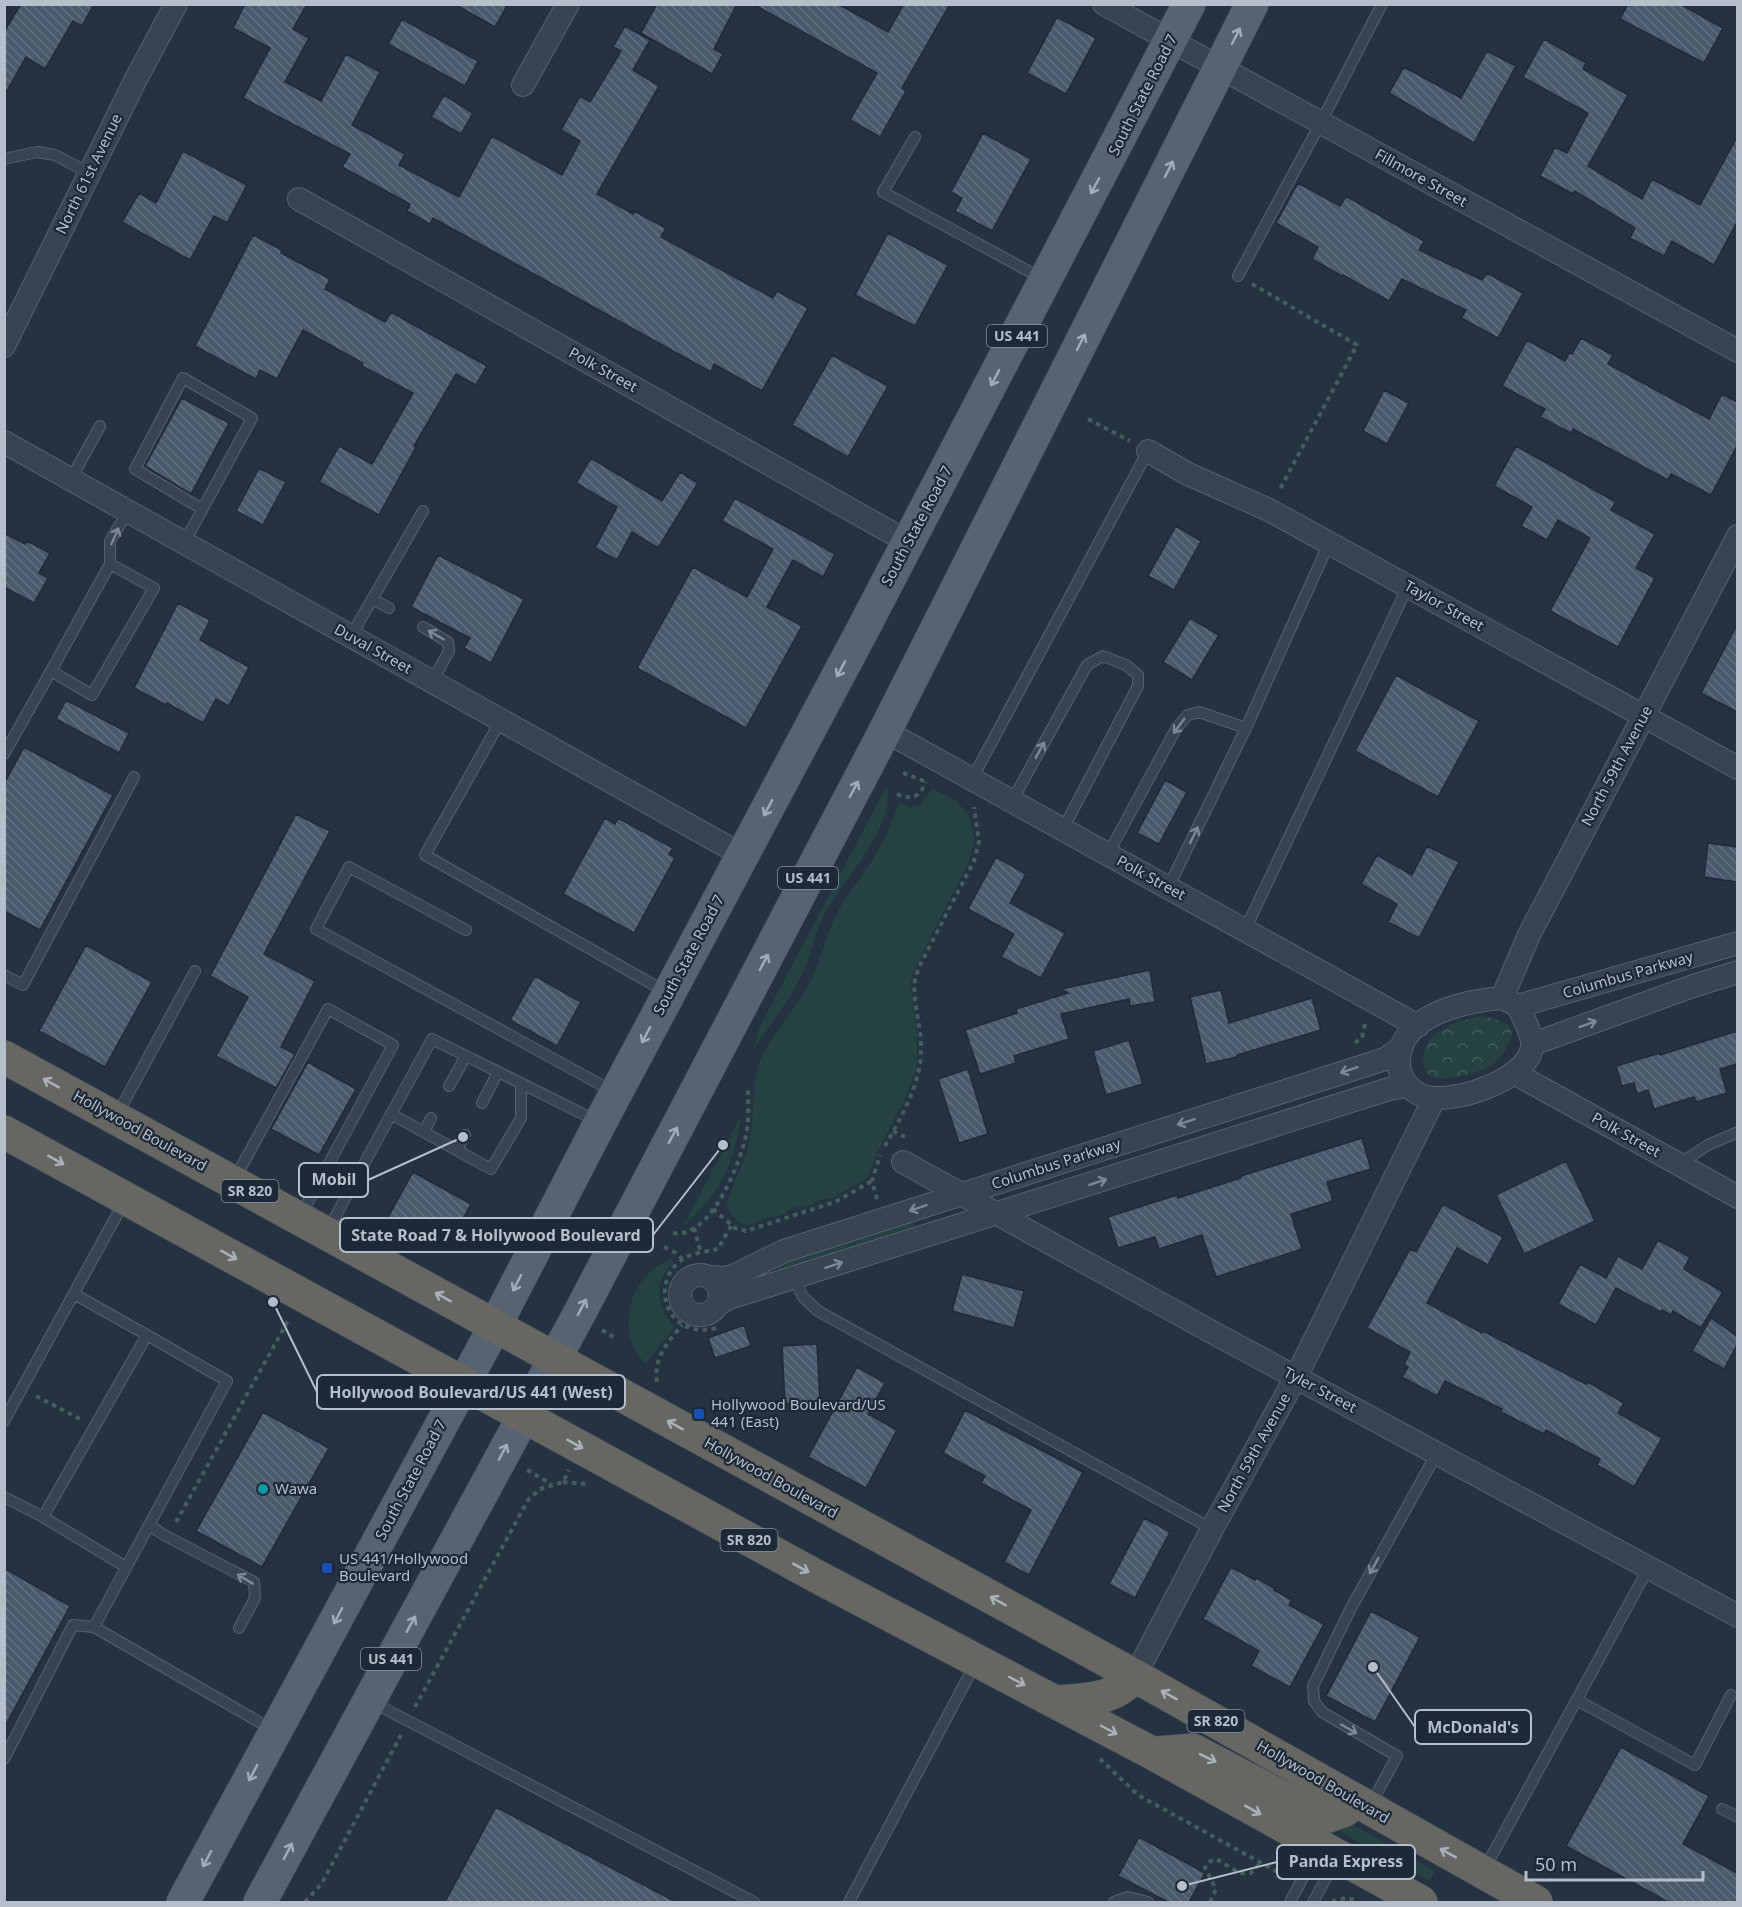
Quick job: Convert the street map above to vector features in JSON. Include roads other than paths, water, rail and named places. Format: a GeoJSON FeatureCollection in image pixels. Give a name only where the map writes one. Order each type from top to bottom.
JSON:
{"type":"FeatureCollection","features":[{"type":"Feature","properties":{"kind":"highway","name":"Hollywood Boulevard"},"geometry":{"type":"LineString","coordinates":[[4,1057],[1135,1676],[1536,1902]]}},
{"type":"Feature","properties":{"kind":"highway","name":"SR 820"},"geometry":{"type":"LineString","coordinates":[[4,1132],[816,1576],[1152,1753],[1421,1902]]}},
{"type":"Feature","properties":{"kind":"highway"},"geometry":{"type":"LineString","coordinates":[[1057,1702],[1102,1698],[1124,1688],[1135,1676]]}},
{"type":"Feature","properties":{"kind":"highway"},"geometry":{"type":"LineString","coordinates":[[1152,1753],[1193,1750],[1295,1804],[1329,1816],[1363,1805]]}},
{"type":"Feature","properties":{"kind":"main road","name":"South State Road 7"},"geometry":{"type":"LineString","coordinates":[[183,1902],[495,1326],[1189,4]]}},
{"type":"Feature","properties":{"kind":"main road","name":"US 441"},"geometry":{"type":"LineString","coordinates":[[260,1902],[555,1359],[885,731],[1252,4]]}},
{"type":"Feature","properties":{"kind":"street","name":"North 61st Avenue"},"geometry":{"type":"LineString","coordinates":[[4,346],[136,79],[176,4]]}},
{"type":"Feature","properties":{"kind":"street"},"geometry":{"type":"LineString","coordinates":[[523,85],[568,4]]}},
{"type":"Feature","properties":{"kind":"street","name":"Fillmore Street"},"geometry":{"type":"LineString","coordinates":[[1104,4],[1737,351]]}},
{"type":"Feature","properties":{"kind":"street","name":"Polk Street"},"geometry":{"type":"LineString","coordinates":[[299,199],[908,542]]}},
{"type":"Feature","properties":{"kind":"street","name":"Duval Street"},"geometry":{"type":"LineString","coordinates":[[4,442],[742,855]]}},
{"type":"Feature","properties":{"kind":"street","name":"Taylor Street"},"geometry":{"type":"LineString","coordinates":[[1148,451],[1188,474],[1269,510],[1737,768]]}},
{"type":"Feature","properties":{"kind":"street","name":"North 59th Avenue"},"geometry":{"type":"LineString","coordinates":[[1510,1002],[1529,935],[1737,536]]}},
{"type":"Feature","properties":{"kind":"street","name":"Polk Street"},"geometry":{"type":"LineString","coordinates":[[885,731],[1418,1026]]}},
{"type":"Feature","properties":{"kind":"street","name":"Columbus Parkway"},"geometry":{"type":"LineString","coordinates":[[1510,1002],[1737,943]]}},
{"type":"Feature","properties":{"kind":"street","name":"Columbus Parkway"},"geometry":{"type":"LineString","coordinates":[[1533,1044],[1737,972]]}},
{"type":"Feature","properties":{"kind":"street"},"geometry":{"type":"LineString","coordinates":[[1510,1002],[1533,1044],[1528,1060],[1514,1073],[1495,1084],[1456,1097],[1434,1099],[1419,1095],[1407,1086],[1400,1072],[1399,1059],[1402,1047],[1409,1034],[1426,1019],[1443,1010],[1464,1004],[1510,1002]]}},
{"type":"Feature","properties":{"kind":"street","name":"Columbus Parkway"},"geometry":{"type":"LineString","coordinates":[[710,1276],[724,1278],[733,1276],[784,1251],[1385,1059],[1402,1047]]}},
{"type":"Feature","properties":{"kind":"street","name":"Polk Street"},"geometry":{"type":"LineString","coordinates":[[1514,1073],[1737,1197]]}},
{"type":"Feature","properties":{"kind":"street","name":"Columbus Parkway"},"geometry":{"type":"LineString","coordinates":[[719,1304],[729,1298],[1379,1092],[1407,1086]]}},
{"type":"Feature","properties":{"kind":"street","name":"North 59th Avenue"},"geometry":{"type":"LineString","coordinates":[[1135,1676],[1212,1529],[1296,1377],[1434,1099]]}},
{"type":"Feature","properties":{"kind":"street","name":"Tyler Street"},"geometry":{"type":"LineString","coordinates":[[903,1162],[1737,1616]]}},
{"type":"Feature","properties":{"kind":"street"},"geometry":{"type":"LineString","coordinates":[[702,1274],[710,1276],[720,1288],[719,1304],[707,1314],[691,1313],[681,1301],[680,1293],[687,1279],[702,1274]]}},
{"type":"Feature","properties":{"kind":"lane"},"geometry":{"type":"LineString","coordinates":[[1238,276],[1382,4]]}},
{"type":"Feature","properties":{"kind":"lane"},"geometry":{"type":"LineString","coordinates":[[915,137],[883,192],[1046,280]]}},
{"type":"Feature","properties":{"kind":"lane"},"geometry":{"type":"LineString","coordinates":[[4,159],[37,152],[46,153],[55,155],[89,173]]}},
{"type":"Feature","properties":{"kind":"lane"},"geometry":{"type":"LineString","coordinates":[[184,543],[252,418],[183,378],[135,469],[202,509]]}},
{"type":"Feature","properties":{"kind":"lane"},"geometry":{"type":"LineString","coordinates":[[71,479],[100,426]]}},
{"type":"Feature","properties":{"kind":"lane"},"geometry":{"type":"LineString","coordinates":[[972,779],[1148,451]]}},
{"type":"Feature","properties":{"kind":"lane"},"geometry":{"type":"LineString","coordinates":[[4,754],[110,564],[110,541],[128,511]]}},
{"type":"Feature","properties":{"kind":"lane"},"geometry":{"type":"LineString","coordinates":[[351,636],[423,511]]}},
{"type":"Feature","properties":{"kind":"lane"},"geometry":{"type":"LineString","coordinates":[[1168,888],[1246,728],[1329,543]]}},
{"type":"Feature","properties":{"kind":"lane"},"geometry":{"type":"LineString","coordinates":[[51,671],[92,695],[154,588],[110,564]]}},
{"type":"Feature","properties":{"kind":"lane"},"geometry":{"type":"LineString","coordinates":[[1245,930],[1407,586]]}},
{"type":"Feature","properties":{"kind":"lane"},"geometry":{"type":"LineString","coordinates":[[372,599],[388,608]]}},
{"type":"Feature","properties":{"kind":"lane"},"geometry":{"type":"LineString","coordinates":[[423,627],[448,642],[449,651],[432,682]]}},
{"type":"Feature","properties":{"kind":"lane"},"geometry":{"type":"LineString","coordinates":[[1012,801],[1087,665],[1103,656],[1126,665],[1138,675],[1138,686],[1063,829]]}},
{"type":"Feature","properties":{"kind":"lane"},"geometry":{"type":"LineString","coordinates":[[1108,854],[1177,727],[1188,715],[1199,712],[1246,728]]}},
{"type":"Feature","properties":{"kind":"lane"},"geometry":{"type":"LineString","coordinates":[[501,720],[425,855],[669,993]]}},
{"type":"Feature","properties":{"kind":"lane"},"geometry":{"type":"LineString","coordinates":[[4,975],[23,985],[134,777]]}},
{"type":"Feature","properties":{"kind":"lane"},"geometry":{"type":"LineString","coordinates":[[466,930],[349,867],[316,929],[616,1093]]}},
{"type":"Feature","properties":{"kind":"lane"},"geometry":{"type":"LineString","coordinates":[[116,1118],[195,970]]}},
{"type":"Feature","properties":{"kind":"lane"},"geometry":{"type":"LineString","coordinates":[[233,1182],[327,1009],[393,1045],[313,1226]]}},
{"type":"Feature","properties":{"kind":"lane"},"geometry":{"type":"LineString","coordinates":[[313,1226],[391,1114],[432,1040],[600,1123]]}},
{"type":"Feature","properties":{"kind":"lane"},"geometry":{"type":"LineString","coordinates":[[449,1086],[466,1056]]}},
{"type":"Feature","properties":{"kind":"lane"},"geometry":{"type":"LineString","coordinates":[[482,1103],[498,1072]]}},
{"type":"Feature","properties":{"kind":"lane"},"geometry":{"type":"LineString","coordinates":[[391,1114],[491,1170],[521,1118],[521,1083]]}},
{"type":"Feature","properties":{"kind":"lane"},"geometry":{"type":"LineString","coordinates":[[424,1132],[431,1118]]}},
{"type":"Feature","properties":{"kind":"lane"},"geometry":{"type":"LineString","coordinates":[[1679,1164],[1708,1145],[1737,1132]]}},
{"type":"Feature","properties":{"kind":"lane"},"geometry":{"type":"LineString","coordinates":[[457,1150],[465,1135]]}},
{"type":"Feature","properties":{"kind":"lane"},"geometry":{"type":"LineString","coordinates":[[4,1421],[126,1199]]}},
{"type":"Feature","properties":{"kind":"lane"},"geometry":{"type":"LineString","coordinates":[[794,1278],[803,1297],[818,1311],[1212,1529]]}},
{"type":"Feature","properties":{"kind":"lane"},"geometry":{"type":"LineString","coordinates":[[74,1294],[227,1381],[94,1627]]}},
{"type":"Feature","properties":{"kind":"lane"},"geometry":{"type":"LineString","coordinates":[[44,1517],[147,1335]]}},
{"type":"Feature","properties":{"kind":"lane"},"geometry":{"type":"LineString","coordinates":[[1363,1805],[1397,1756],[1322,1712],[1314,1701],[1313,1686],[1351,1608],[1437,1452]]}},
{"type":"Feature","properties":{"kind":"lane"},"geometry":{"type":"LineString","coordinates":[[4,1497],[44,1517],[126,1567]]}},
{"type":"Feature","properties":{"kind":"lane"},"geometry":{"type":"LineString","coordinates":[[149,1525],[254,1582],[255,1598],[239,1628]]}},
{"type":"Feature","properties":{"kind":"lane"},"geometry":{"type":"LineString","coordinates":[[1483,1872],[1648,1567]]}},
{"type":"Feature","properties":{"kind":"lane"},"geometry":{"type":"LineString","coordinates":[[4,1759],[73,1625],[94,1627],[276,1732]]}},
{"type":"Feature","properties":{"kind":"lane"},"geometry":{"type":"LineString","coordinates":[[849,1902],[977,1660]]}},
{"type":"Feature","properties":{"kind":"lane"},"geometry":{"type":"LineString","coordinates":[[1577,1700],[1695,1765],[1731,1695]]}},
{"type":"Feature","properties":{"kind":"lane"},"geometry":{"type":"LineString","coordinates":[[369,1700],[754,1902]]}},
{"type":"Feature","properties":{"kind":"lane"},"geometry":{"type":"LineString","coordinates":[[1722,1809],[1737,1817]]}},
{"type":"Feature","properties":{"kind":"lane"},"geometry":{"type":"LineString","coordinates":[[1290,1902],[1329,1851]]}},
{"type":"Feature","properties":{"kind":"lane"},"geometry":{"type":"LineString","coordinates":[[1313,1902],[1329,1851]]}},
{"type":"Feature","properties":{"kind":"lane"},"geometry":{"type":"LineString","coordinates":[[1114,1902],[1128,1897],[1148,1902]]}},
{"type":"Feature","properties":{"kind":"place","name":"Mobil"},"geometry":{"type":"Point","coordinates":[463,1137]}},
{"type":"Feature","properties":{"kind":"place","name":"State Road 7 & Hollywood Boulevard"},"geometry":{"type":"Point","coordinates":[723,1145]}},
{"type":"Feature","properties":{"kind":"place","name":"Hollywood Boulevard/US 441 (West)"},"geometry":{"type":"Point","coordinates":[273,1302]}},
{"type":"Feature","properties":{"kind":"place","name":"Hollywood Boulevard/US 441 (East)"},"geometry":{"type":"Point","coordinates":[699,1414]}},
{"type":"Feature","properties":{"kind":"place","name":"Wawa"},"geometry":{"type":"Point","coordinates":[263,1489]}},
{"type":"Feature","properties":{"kind":"place","name":"US 441/Hollywood Boulevard"},"geometry":{"type":"Point","coordinates":[327,1568]}},
{"type":"Feature","properties":{"kind":"place","name":"McDonald's"},"geometry":{"type":"Point","coordinates":[1373,1667]}},
{"type":"Feature","properties":{"kind":"place","name":"Panda Express"},"geometry":{"type":"Point","coordinates":[1182,1886]}}]}
